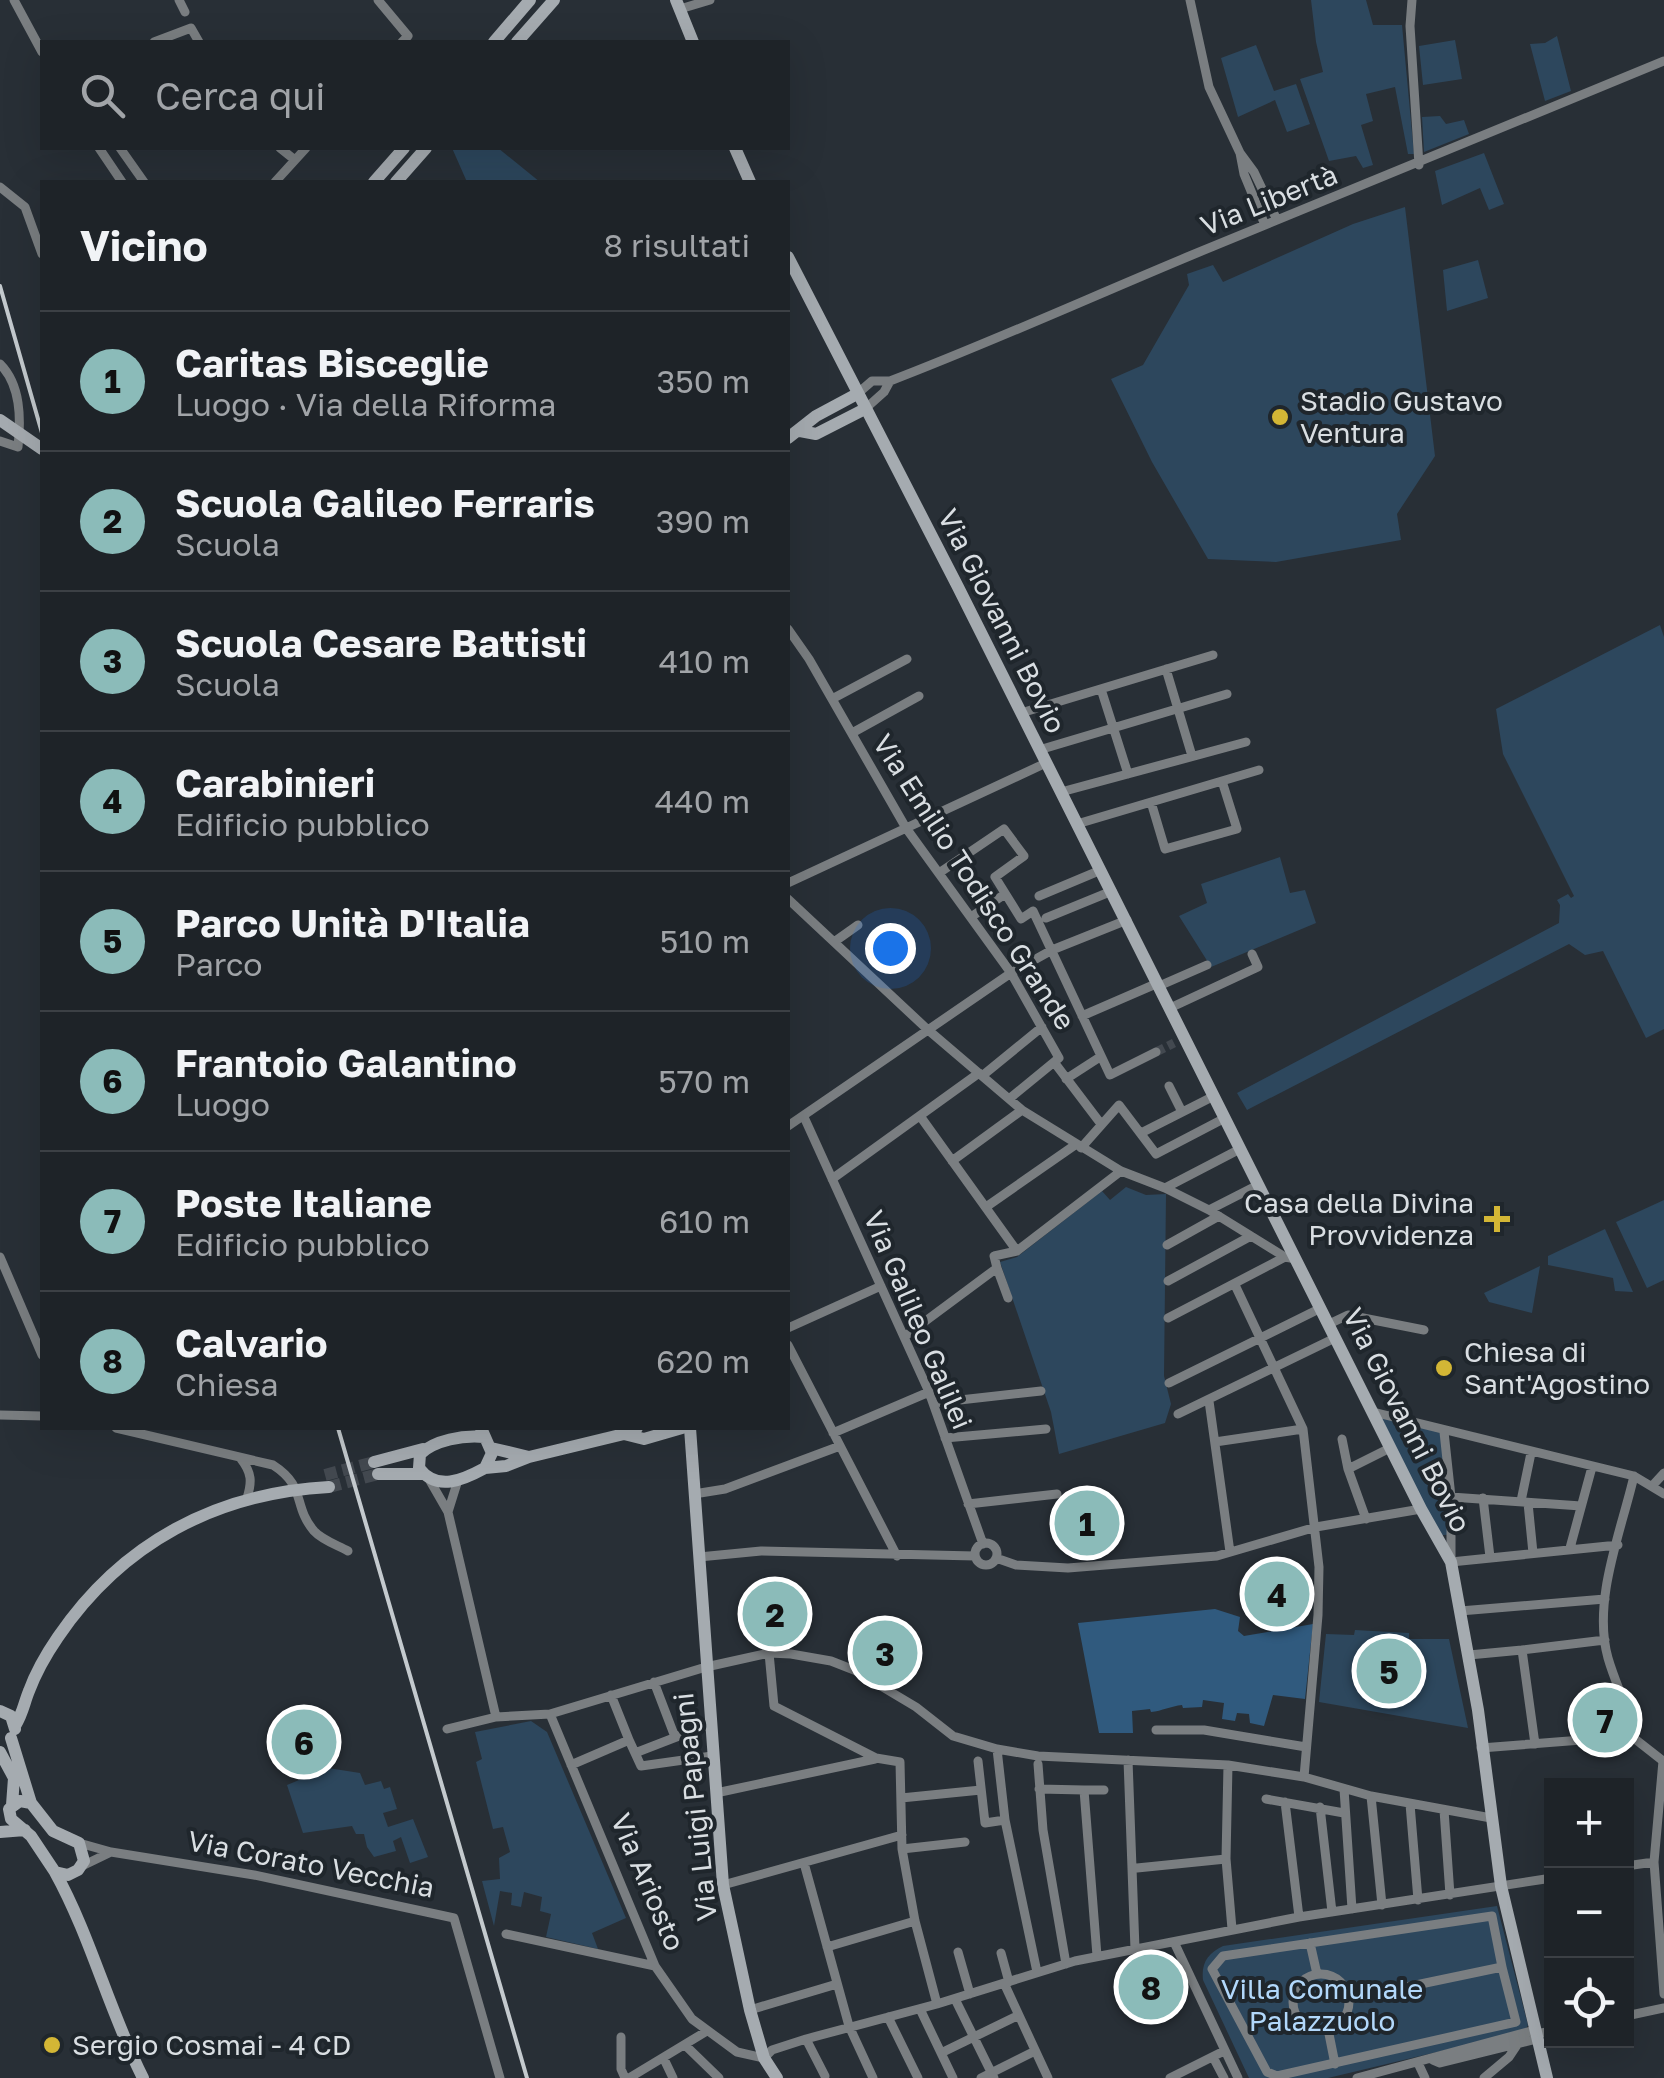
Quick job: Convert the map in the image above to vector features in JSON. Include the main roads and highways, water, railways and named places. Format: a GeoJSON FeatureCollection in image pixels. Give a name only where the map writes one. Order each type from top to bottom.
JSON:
{"type":"FeatureCollection","features":[{"type":"Feature","properties":{"kind":"tunnel"},"geometry":{"type":"LineString","coordinates":[[1156,1052],[1174,1043]]}},
{"type":"Feature","properties":{"kind":"tunnel"},"geometry":{"type":"LineString","coordinates":[[325,1475],[374,1462]]}},
{"type":"Feature","properties":{"kind":"tunnel"},"geometry":{"type":"LineString","coordinates":[[329,1487],[378,1474]]}},
{"type":"Feature","properties":{"kind":"railway"},"geometry":{"type":"LineString","coordinates":[[0,286],[40,426]]}},
{"type":"Feature","properties":{"kind":"railway"},"geometry":{"type":"LineString","coordinates":[[339,1430],[527,2078]]}},
{"type":"Feature","properties":{"kind":"place","name":"Stadio Gustavo Ventura"},"geometry":{"type":"Point","coordinates":[1280,417]}},
{"type":"Feature","properties":{"kind":"place","name":"Casa della Divina Provvidenza"},"geometry":{"type":"Point","coordinates":[1497,1219]}},
{"type":"Feature","properties":{"kind":"place","name":"Chiesa di Sant'Agostino"},"geometry":{"type":"Point","coordinates":[1444,1368]}},
{"type":"Feature","properties":{"kind":"place","name":"Caritas Bisceglie"},"geometry":{"type":"Point","coordinates":[1087,1523]}},
{"type":"Feature","properties":{"kind":"place","name":"Carabinieri"},"geometry":{"type":"Point","coordinates":[1277,1594]}},
{"type":"Feature","properties":{"kind":"place","name":"Scuola Galileo Ferraris"},"geometry":{"type":"Point","coordinates":[775,1614]}},
{"type":"Feature","properties":{"kind":"place","name":"Scuola Cesare Battisti"},"geometry":{"type":"Point","coordinates":[885,1653]}},
{"type":"Feature","properties":{"kind":"place","name":"Parco Unità D'Italia"},"geometry":{"type":"Point","coordinates":[1389,1671]}},
{"type":"Feature","properties":{"kind":"place","name":"Poste Italiane"},"geometry":{"type":"Point","coordinates":[1605,1720]}},
{"type":"Feature","properties":{"kind":"place","name":"Frantoio Galantino"},"geometry":{"type":"Point","coordinates":[304,1742]}},
{"type":"Feature","properties":{"kind":"place","name":"Calvario"},"geometry":{"type":"Point","coordinates":[1151,1987]}},
{"type":"Feature","properties":{"kind":"place","name":"Sergio Cosmai - 4 CD"},"geometry":{"type":"Point","coordinates":[52,2045]}},
{"type":"Feature","properties":{"kind":"park label","name":"Villa Comunale Palazzuolo"},"geometry":{"type":"Point","coordinates":[1322,2005]}}]}
